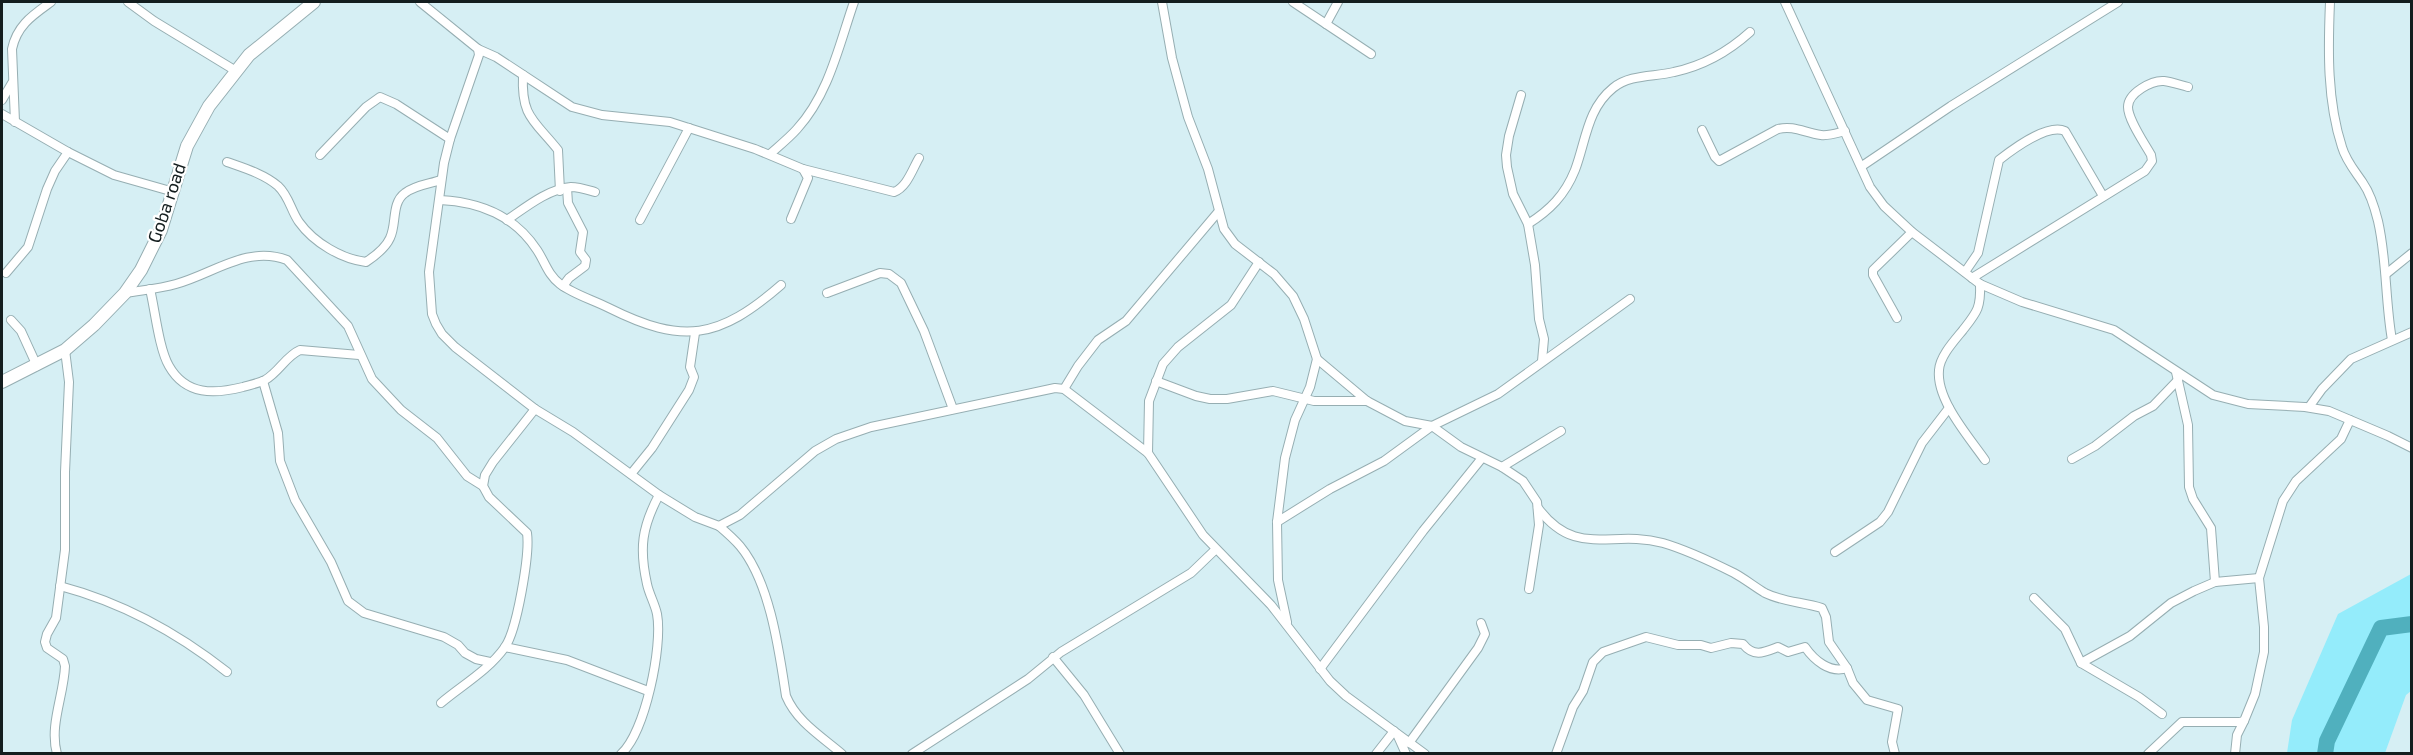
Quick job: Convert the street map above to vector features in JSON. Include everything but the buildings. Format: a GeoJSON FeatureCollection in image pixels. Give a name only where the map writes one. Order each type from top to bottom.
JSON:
{"type":"FeatureCollection","features":[{"type":"Feature","properties":{"kind":"street"},"geometry":{"type":"LineString","coordinates":[[15,122],[12,49],[15,37],[19,28],[29,18],[51,2]]}},
{"type":"Feature","properties":{"kind":"street"},"geometry":{"type":"LineString","coordinates":[[128,2],[154,21],[236,71]]}},
{"type":"Feature","properties":{"kind":"street","name":"Goba road"},"geometry":{"type":"LineString","coordinates":[[2,382],[65,350],[94,325],[125,293],[141,270],[161,230],[187,146],[209,106],[249,55],[314,2]]}},
{"type":"Feature","properties":{"kind":"street"},"geometry":{"type":"LineString","coordinates":[[420,2],[478,49],[496,57],[572,107],[583,111],[670,122],[770,154],[803,169],[894,192],[905,184],[919,158]]}},
{"type":"Feature","properties":{"kind":"street"},"geometry":{"type":"LineString","coordinates":[[770,154],[798,129],[810,112],[837,58],[854,2]]}},
{"type":"Feature","properties":{"kind":"street"},"geometry":{"type":"LineString","coordinates":[[1162,2],[1180,88],[1188,117],[1208,169],[1224,229],[1236,244],[1274,274],[1293,296],[1304,319],[1317,359],[1367,401],[1406,421],[1432,426],[1461,447],[1502,467],[1523,481],[1537,502],[1539,525],[1529,589]]}},
{"type":"Feature","properties":{"kind":"street"},"geometry":{"type":"LineString","coordinates":[[1293,2],[1371,54]]}},
{"type":"Feature","properties":{"kind":"street"},"geometry":{"type":"LineString","coordinates":[[1326,24],[1338,2]]}},
{"type":"Feature","properties":{"kind":"street"},"geometry":{"type":"LineString","coordinates":[[1785,2],[1870,187],[1884,206],[1912,232],[1980,285],[2022,302],[2114,330],[2177,376],[2213,395],[2248,404],[2309,407],[2330,411],[2412,448]]}},
{"type":"Feature","properties":{"kind":"street"},"geometry":{"type":"LineString","coordinates":[[1862,166],[1951,106],[2118,2]]}},
{"type":"Feature","properties":{"kind":"street"},"geometry":{"type":"LineString","coordinates":[[2330,2],[2329,83],[2332,106],[2342,148],[2348,163],[2365,185],[2377,219],[2386,274],[2385,291],[2392,340]]}},
{"type":"Feature","properties":{"kind":"street"},"geometry":{"type":"LineString","coordinates":[[1528,224],[1550,210],[1561,195],[1574,172],[1594,109],[1615,87],[1626,81],[1645,76],[1693,68],[1727,51],[1750,32]]}},
{"type":"Feature","properties":{"kind":"street"},"geometry":{"type":"LineString","coordinates":[[478,49],[479,55],[475,70],[450,139],[441,180],[429,272],[432,314],[436,324],[455,347],[534,409],[573,432],[659,495],[695,517],[719,526],[740,546],[754,567],[765,594],[786,696],[791,709],[842,753]]}},
{"type":"Feature","properties":{"kind":"street"},"geometry":{"type":"LineString","coordinates":[[523,75],[522,97],[525,108],[539,130],[558,150],[563,190],[583,232],[580,252],[586,260],[585,266],[569,278],[563,286]]}},
{"type":"Feature","properties":{"kind":"street"},"geometry":{"type":"LineString","coordinates":[[1968,275],[2145,171],[2152,161],[2130,115],[2128,107],[2133,96],[2158,81],[2188,87]]}},
{"type":"Feature","properties":{"kind":"street"},"geometry":{"type":"LineString","coordinates":[[2,100],[13,82]]}},
{"type":"Feature","properties":{"kind":"street"},"geometry":{"type":"LineString","coordinates":[[1521,95],[1506,155],[1508,178],[1528,224],[1535,265],[1539,319],[1544,339],[1542,361]]}},
{"type":"Feature","properties":{"kind":"street"},"geometry":{"type":"LineString","coordinates":[[320,155],[366,107],[380,97],[396,104],[450,139]]}},
{"type":"Feature","properties":{"kind":"street"},"geometry":{"type":"LineString","coordinates":[[2,114],[68,152],[114,175],[174,192]]}},
{"type":"Feature","properties":{"kind":"street"},"geometry":{"type":"LineString","coordinates":[[1702,130],[1719,161],[1778,129],[1786,127],[1794,127],[1820,135],[1845,131]]}},
{"type":"Feature","properties":{"kind":"street"},"geometry":{"type":"LineString","coordinates":[[640,220],[689,128]]}},
{"type":"Feature","properties":{"kind":"street"},"geometry":{"type":"LineString","coordinates":[[1968,275],[1978,253],[2000,160],[2025,142],[2050,130],[2057,128],[2065,130],[2103,196]]}},
{"type":"Feature","properties":{"kind":"street"},"geometry":{"type":"LineString","coordinates":[[6,273],[28,248],[47,189],[55,171],[68,152]]}},
{"type":"Feature","properties":{"kind":"street"},"geometry":{"type":"LineString","coordinates":[[227,162],[260,175],[277,185],[283,191],[303,228],[319,242],[354,261],[366,261],[385,246],[391,237],[398,201],[402,195],[418,186],[441,180]]}},
{"type":"Feature","properties":{"kind":"street"},"geometry":{"type":"LineString","coordinates":[[791,219],[808,178],[803,169]]}},
{"type":"Feature","properties":{"kind":"street"},"geometry":{"type":"LineString","coordinates":[[507,220],[534,202],[563,190],[579,188],[595,192]]}},
{"type":"Feature","properties":{"kind":"street"},"geometry":{"type":"LineString","coordinates":[[440,200],[464,201],[491,209],[507,220],[537,249],[549,272],[563,286],[632,320],[682,333],[695,333],[738,319],[782,285]]}},
{"type":"Feature","properties":{"kind":"street"},"geometry":{"type":"LineString","coordinates":[[1065,389],[1078,366],[1098,340],[1126,321],[1219,212]]}},
{"type":"Feature","properties":{"kind":"street"},"geometry":{"type":"LineString","coordinates":[[1897,318],[1873,275],[1874,270],[1912,232]]}},
{"type":"Feature","properties":{"kind":"street"},"geometry":{"type":"LineString","coordinates":[[2386,274],[2412,254]]}},
{"type":"Feature","properties":{"kind":"street"},"geometry":{"type":"LineString","coordinates":[[125,293],[200,276],[242,258],[277,257],[287,260],[348,326],[372,379],[401,410],[437,438],[466,476],[483,486],[489,497],[527,533],[518,612],[505,647],[441,703]]}},
{"type":"Feature","properties":{"kind":"street"},"geometry":{"type":"LineString","coordinates":[[1148,453],[1149,401],[1163,364],[1178,347],[1231,305],[1259,262]]}},
{"type":"Feature","properties":{"kind":"street"},"geometry":{"type":"LineString","coordinates":[[827,293],[880,273],[889,274],[901,283],[924,331],[953,409]]}},
{"type":"Feature","properties":{"kind":"street"},"geometry":{"type":"LineString","coordinates":[[1980,285],[1981,303],[1938,368],[1939,379],[1950,408],[1985,460]]}},
{"type":"Feature","properties":{"kind":"street"},"geometry":{"type":"LineString","coordinates":[[150,289],[169,366],[184,381],[198,390],[210,393],[222,392],[263,381],[276,373],[294,353],[300,350],[360,355]]}},
{"type":"Feature","properties":{"kind":"street"},"geometry":{"type":"LineString","coordinates":[[1278,522],[1330,489],[1384,461],[1432,426],[1498,394],[1630,299]]}},
{"type":"Feature","properties":{"kind":"street"},"geometry":{"type":"LineString","coordinates":[[11,320],[21,331],[37,366]]}},
{"type":"Feature","properties":{"kind":"street"},"geometry":{"type":"LineString","coordinates":[[2309,407],[2322,389],[2351,359],[2412,332]]}},
{"type":"Feature","properties":{"kind":"street"},"geometry":{"type":"LineString","coordinates":[[631,474],[652,448],[689,390],[694,377],[690,367],[695,333]]}},
{"type":"Feature","properties":{"kind":"street"},"geometry":{"type":"LineString","coordinates":[[57,753],[54,738],[64,666],[63,659],[47,648],[45,642],[56,618],[65,550],[65,472],[69,382],[65,350]]}},
{"type":"Feature","properties":{"kind":"street"},"geometry":{"type":"LineString","coordinates":[[1288,625],[1278,580],[1278,522],[1285,458],[1295,420],[1310,387],[1317,359]]}},
{"type":"Feature","properties":{"kind":"street"},"geometry":{"type":"LineString","coordinates":[[2072,459],[2095,446],[2134,416],[2152,406],[2177,376]]}},
{"type":"Feature","properties":{"kind":"street"},"geometry":{"type":"LineString","coordinates":[[2177,376],[2187,425],[2189,487],[2193,499],[2211,528],[2215,582]]}},
{"type":"Feature","properties":{"kind":"street"},"geometry":{"type":"LineString","coordinates":[[263,381],[278,433],[280,461],[295,500],[331,562],[348,601],[364,613],[444,637],[476,659],[490,662]]}},
{"type":"Feature","properties":{"kind":"street"},"geometry":{"type":"LineString","coordinates":[[1156,381],[1210,399],[1227,399],[1273,391],[1321,402],[1367,401]]}},
{"type":"Feature","properties":{"kind":"street"},"geometry":{"type":"LineString","coordinates":[[719,526],[740,515],[815,451],[836,439],[871,427],[953,409],[1055,388],[1065,389],[1148,453],[1215,550],[1271,605],[1320,669],[1346,696],[1425,753]]}},
{"type":"Feature","properties":{"kind":"street"},"geometry":{"type":"LineString","coordinates":[[1835,552],[1880,522],[1888,512],[1922,443],[1950,408]]}},
{"type":"Feature","properties":{"kind":"street"},"geometry":{"type":"LineString","coordinates":[[483,486],[485,475],[493,462],[534,409]]}},
{"type":"Feature","properties":{"kind":"street"},"geometry":{"type":"LineString","coordinates":[[2235,753],[2237,735],[2255,694],[2264,651],[2259,578],[2275,525],[2289,490],[2341,439],[2350,420]]}},
{"type":"Feature","properties":{"kind":"street"},"geometry":{"type":"LineString","coordinates":[[1502,467],[1561,431]]}},
{"type":"Feature","properties":{"kind":"street"},"geometry":{"type":"LineString","coordinates":[[1320,669],[1423,531],[1482,458]]}},
{"type":"Feature","properties":{"kind":"street"},"geometry":{"type":"LineString","coordinates":[[621,753],[628,747],[640,724],[653,671],[658,630],[657,614],[647,584],[643,533],[647,518],[659,495]]}},
{"type":"Feature","properties":{"kind":"street"},"geometry":{"type":"LineString","coordinates":[[1538,508],[1557,530],[1576,538],[1620,538],[1662,543],[1736,574],[1767,593],[1794,603],[1810,604],[1822,608],[1826,617],[1829,642],[1847,668],[1853,683],[1868,700],[1898,709],[1892,742],[1895,753]]}},
{"type":"Feature","properties":{"kind":"street"},"geometry":{"type":"LineString","coordinates":[[912,753],[1009,692],[1053,657],[1111,619],[1191,573],[1215,550]]}},
{"type":"Feature","properties":{"kind":"street"},"geometry":{"type":"LineString","coordinates":[[2081,663],[2130,636],[2171,603],[2215,582],[2259,578]]}},
{"type":"Feature","properties":{"kind":"street"},"geometry":{"type":"LineString","coordinates":[[60,586],[98,597],[184,640],[227,672]]}},
{"type":"Feature","properties":{"kind":"street"},"geometry":{"type":"LineString","coordinates":[[2034,598],[2065,629],[2081,663],[2139,697],[2162,714]]}},
{"type":"Feature","properties":{"kind":"street"},"geometry":{"type":"LineString","coordinates":[[1409,742],[1478,648],[1485,634],[1481,622]]}},
{"type":"Feature","properties":{"kind":"street"},"geometry":{"type":"LineString","coordinates":[[1556,753],[1573,707],[1580,699],[1593,662],[1618,645],[1646,637],[1678,645],[1701,645],[1711,648],[1731,643],[1743,644],[1748,651],[1756,653],[1763,653],[1778,647],[1788,652],[1805,647],[1812,657],[1825,666],[1842,670],[1847,668]]}},
{"type":"Feature","properties":{"kind":"street"},"geometry":{"type":"LineString","coordinates":[[505,647],[567,660],[648,691]]}},
{"type":"Feature","properties":{"kind":"street"},"geometry":{"type":"LineString","coordinates":[[1053,657],[1084,695],[1120,753]]}},
{"type":"Feature","properties":{"kind":"street"},"geometry":{"type":"LineString","coordinates":[[2148,753],[2182,722],[2244,721]]}},
{"type":"Feature","properties":{"kind":"street"},"geometry":{"type":"LineString","coordinates":[[1376,753],[1396,733]]}},
{"type":"Feature","properties":{"kind":"street"},"geometry":{"type":"LineString","coordinates":[[1396,733],[1406,753]]}},
{"type":"Feature","properties":{"kind":"shaded area"},"geometry":{"type":"Polygon","coordinates":[[[2411,574],[2411,691],[2406,695],[2385,753],[2287,753],[2292,720],[2338,614],[2411,574]]]}},
{"type":"Feature","properties":{"kind":"waterway"},"geometry":{"type":"LineString","coordinates":[[2325,754],[2327,741],[2381,628],[2412,624]]}}]}
